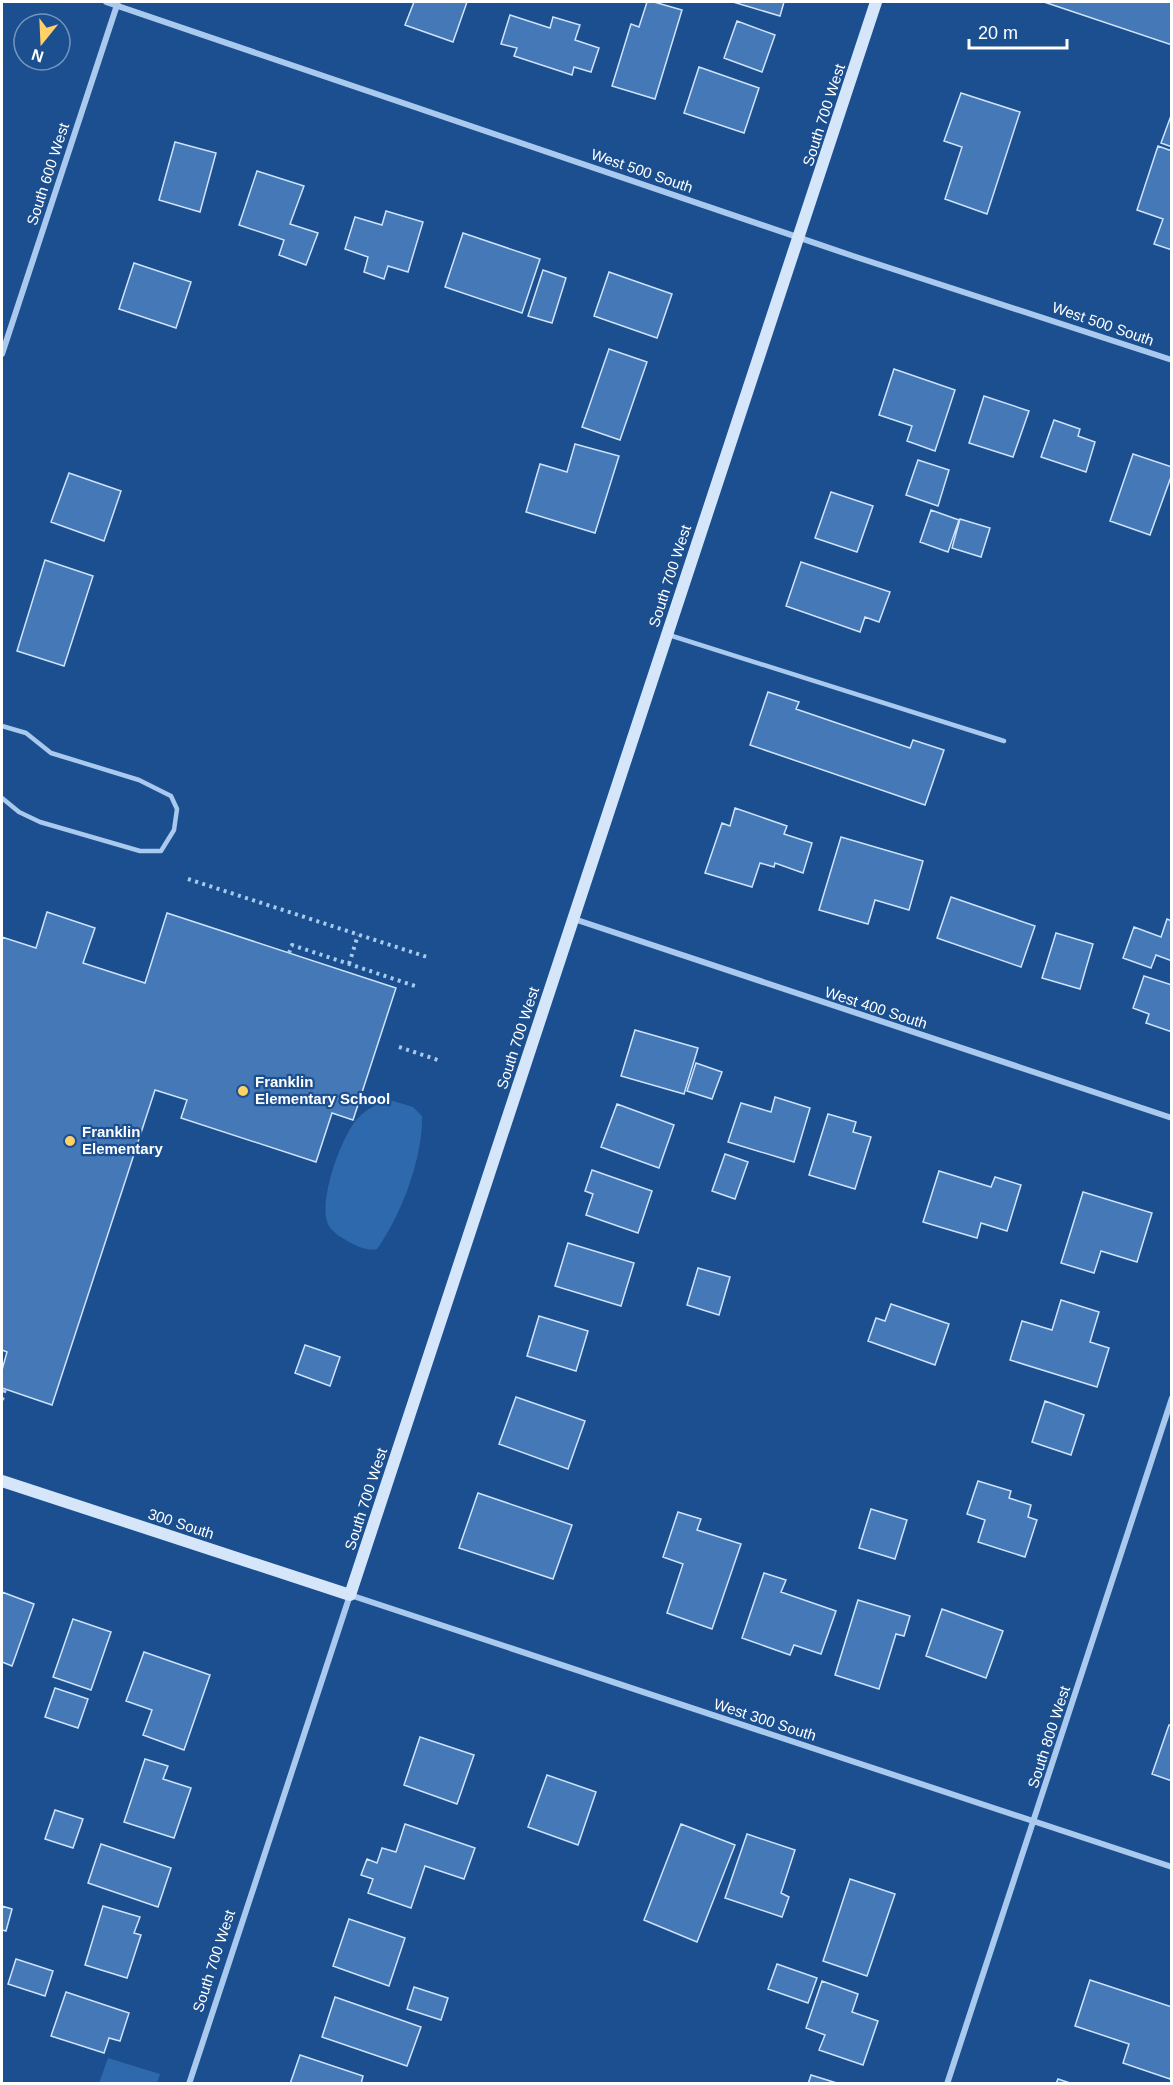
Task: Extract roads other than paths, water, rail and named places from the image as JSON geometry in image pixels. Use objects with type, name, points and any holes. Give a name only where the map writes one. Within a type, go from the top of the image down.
[{"type":"street","name":"West 500 South","points":[[106,2],[117,3],[799,237],[1172,360]]},
{"type":"street","name":"South 700 West","points":[[189,2084],[876,2]]},
{"type":"street","name":"South 600 West","points":[[2,354],[117,3]]},
{"type":"street","name":"West 400 South","points":[[573,919],[1172,1118]]},
{"type":"street","name":"South 800 West","points":[[947,2084],[1172,1398]]},
{"type":"street","name":"300 South","points":[[2,1481],[350,1595]]},
{"type":"street","name":"West 300 South","points":[[350,1595],[1172,1866]]},
{"type":"lane","points":[[667,634],[1004,741]]},
{"type":"lane","points":[[2,727],[26,733],[51,753],[139,780],[171,796],[177,809],[174,830],[160,851],[140,851],[40,822],[19,812],[2,798]]},
{"type":"place","name":"Franklin Elementary School","points":[[243,1091]]},
{"type":"place","name":"Franklin Elementary","points":[[70,1141]]}]
